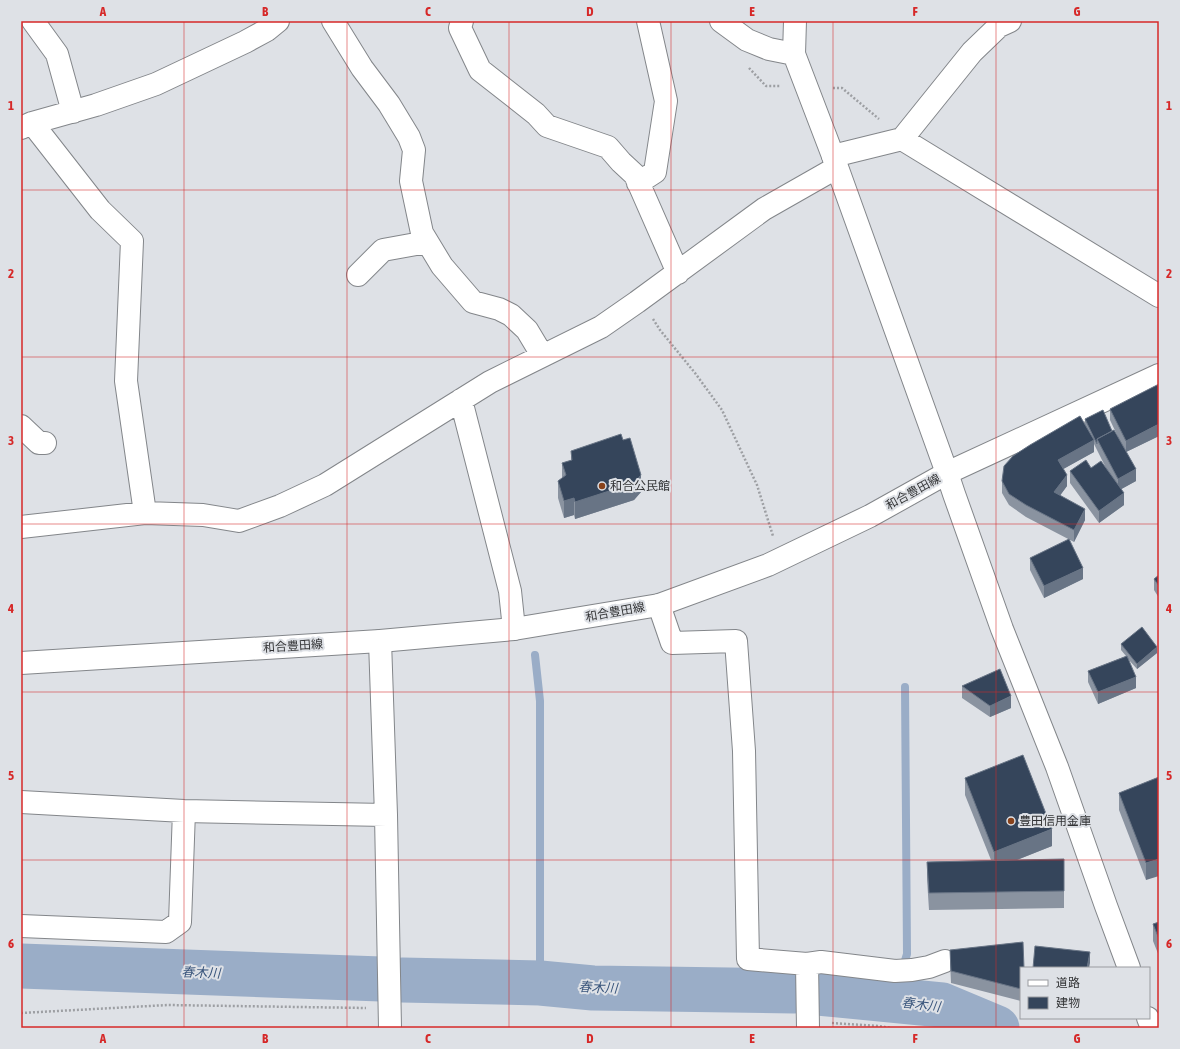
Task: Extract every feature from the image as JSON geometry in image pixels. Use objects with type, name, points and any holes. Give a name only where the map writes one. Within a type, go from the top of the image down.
[{"type":"street","points":[[33,21],[57,54],[73,112]]},
{"type":"street","points":[[145,513],[126,381],[132,241],[100,210],[24,127],[96,105],[156,84],[245,42],[267,30],[278,21]]},
{"type":"street","points":[[333,21],[362,68],[389,104],[409,136],[414,150],[411,181],[422,233],[442,266],[473,302],[499,309],[511,315],[527,330],[542,355]]},
{"type":"street","points":[[462,21],[460,28],[480,70],[536,114],[547,126],[608,147],[634,175],[678,272]]},
{"type":"street","points":[[638,183],[655,172],[666,101],[648,21]]},
{"type":"street","points":[[721,21],[747,40],[769,49],[794,54]]},
{"type":"street","points":[[795,21],[794,54],[1002,628],[1057,767],[1129,967]]},
{"type":"street","points":[[21,527],[145,513],[203,515],[239,521],[280,506],[325,485],[490,382],[601,326],[640,300],[764,209],[834,162],[902,139],[972,52],[999,26],[1010,21]]},
{"type":"street","points":[[902,139],[1159,296]]},
{"type":"street","points":[[358,276],[383,250],[427,242]]},
{"type":"street","name":"和合豊田線","points":[[21,663],[380,641],[514,629],[660,605],[768,566],[870,516],[947,473],[1159,375]]},
{"type":"street","points":[[461,400],[510,591],[514,629]]},
{"type":"street","points":[[21,426],[39,443],[45,443]]},
{"type":"street","points":[[660,605],[672,642],[736,641],[744,751],[748,959],[808,964],[821,962],[895,971],[929,967],[944,961]]},
{"type":"street","points":[[380,641],[386,815],[389,1018]]},
{"type":"street","points":[[21,802],[184,811],[386,815]]},
{"type":"street","points":[[21,926],[166,932],[180,922],[184,811]]},
{"type":"street","points":[[808,964],[808,1025]]},
{"type":"path","points":[[842,88],[902,139]]},
{"type":"path","points":[[640,300],[660,330],[695,373],[722,410],[757,485],[781,559]]},
{"type":"path","points":[[21,1013],[168,1005],[389,1018]]},
{"type":"path","points":[[808,1025],[879,1026],[891,1028]]},
{"type":"building","points":[[1159,384],[1159,424],[1126,441],[1110,409]]},
{"type":"building","points":[[1103,410],[1112,431],[1097,439],[1097,444],[1085,419]]},
{"type":"building","points":[[1080,416],[1094,440],[1058,460],[1067,475],[1054,492],[1085,509],[1074,530],[1026,505],[1009,494],[1002,481],[1004,466],[1013,456]]},
{"type":"building","points":[[1114,430],[1136,469],[1118,479],[1097,439]]},
{"type":"building","name":"和合公民館","points":[[621,434],[623,440],[630,438],[641,475],[634,483],[575,502],[574,498],[564,501],[558,481],[566,475],[562,463],[572,460],[571,451]]},
{"type":"building","points":[[1086,460],[1091,468],[1101,461],[1124,493],[1099,511],[1070,471]]},
{"type":"building","points":[[1069,539],[1083,568],[1044,586],[1030,558]]},
{"type":"building","points":[[1159,575],[1159,586],[1154,579]]},
{"type":"building","points":[[1142,627],[1157,647],[1137,664],[1121,644]]},
{"type":"building","points":[[1127,656],[1136,677],[1098,692],[1088,671]]},
{"type":"building","points":[[1000,669],[1011,696],[990,706],[962,686]]},
{"type":"building","points":[[1023,755],[1052,829],[994,852],[965,778]]},
{"type":"building","points":[[1159,777],[1159,859],[1146,863],[1119,793]]},
{"type":"building","points":[[1064,859],[1064,891],[929,893],[927,862]]},
{"type":"building","points":[[1159,922],[1159,939],[1153,924]]},
{"type":"building","points":[[1023,942],[1024,967],[1020,967],[1020,989],[951,971],[950,950]]},
{"type":"building","points":[[1035,946],[1090,952],[1087,967],[1033,967]]},
{"type":"waterway","points":[[535,655],[540,701],[540,983]]},
{"type":"waterway","points":[[893,1001],[907,954],[905,687]]},
{"type":"waterway","name":"春木川","points":[[21,966],[381,979]]},
{"type":"waterway","name":"春木川","points":[[402,980],[540,983],[593,988],[794,991]]},
{"type":"waterway","name":"春木川","points":[[818,993],[942,1005],[997,1028]]},
{"type":"place","name":"和合公民館","points":[[602,486]]},
{"type":"place","name":"豊田信用金庫","points":[[1011,821]]}]
